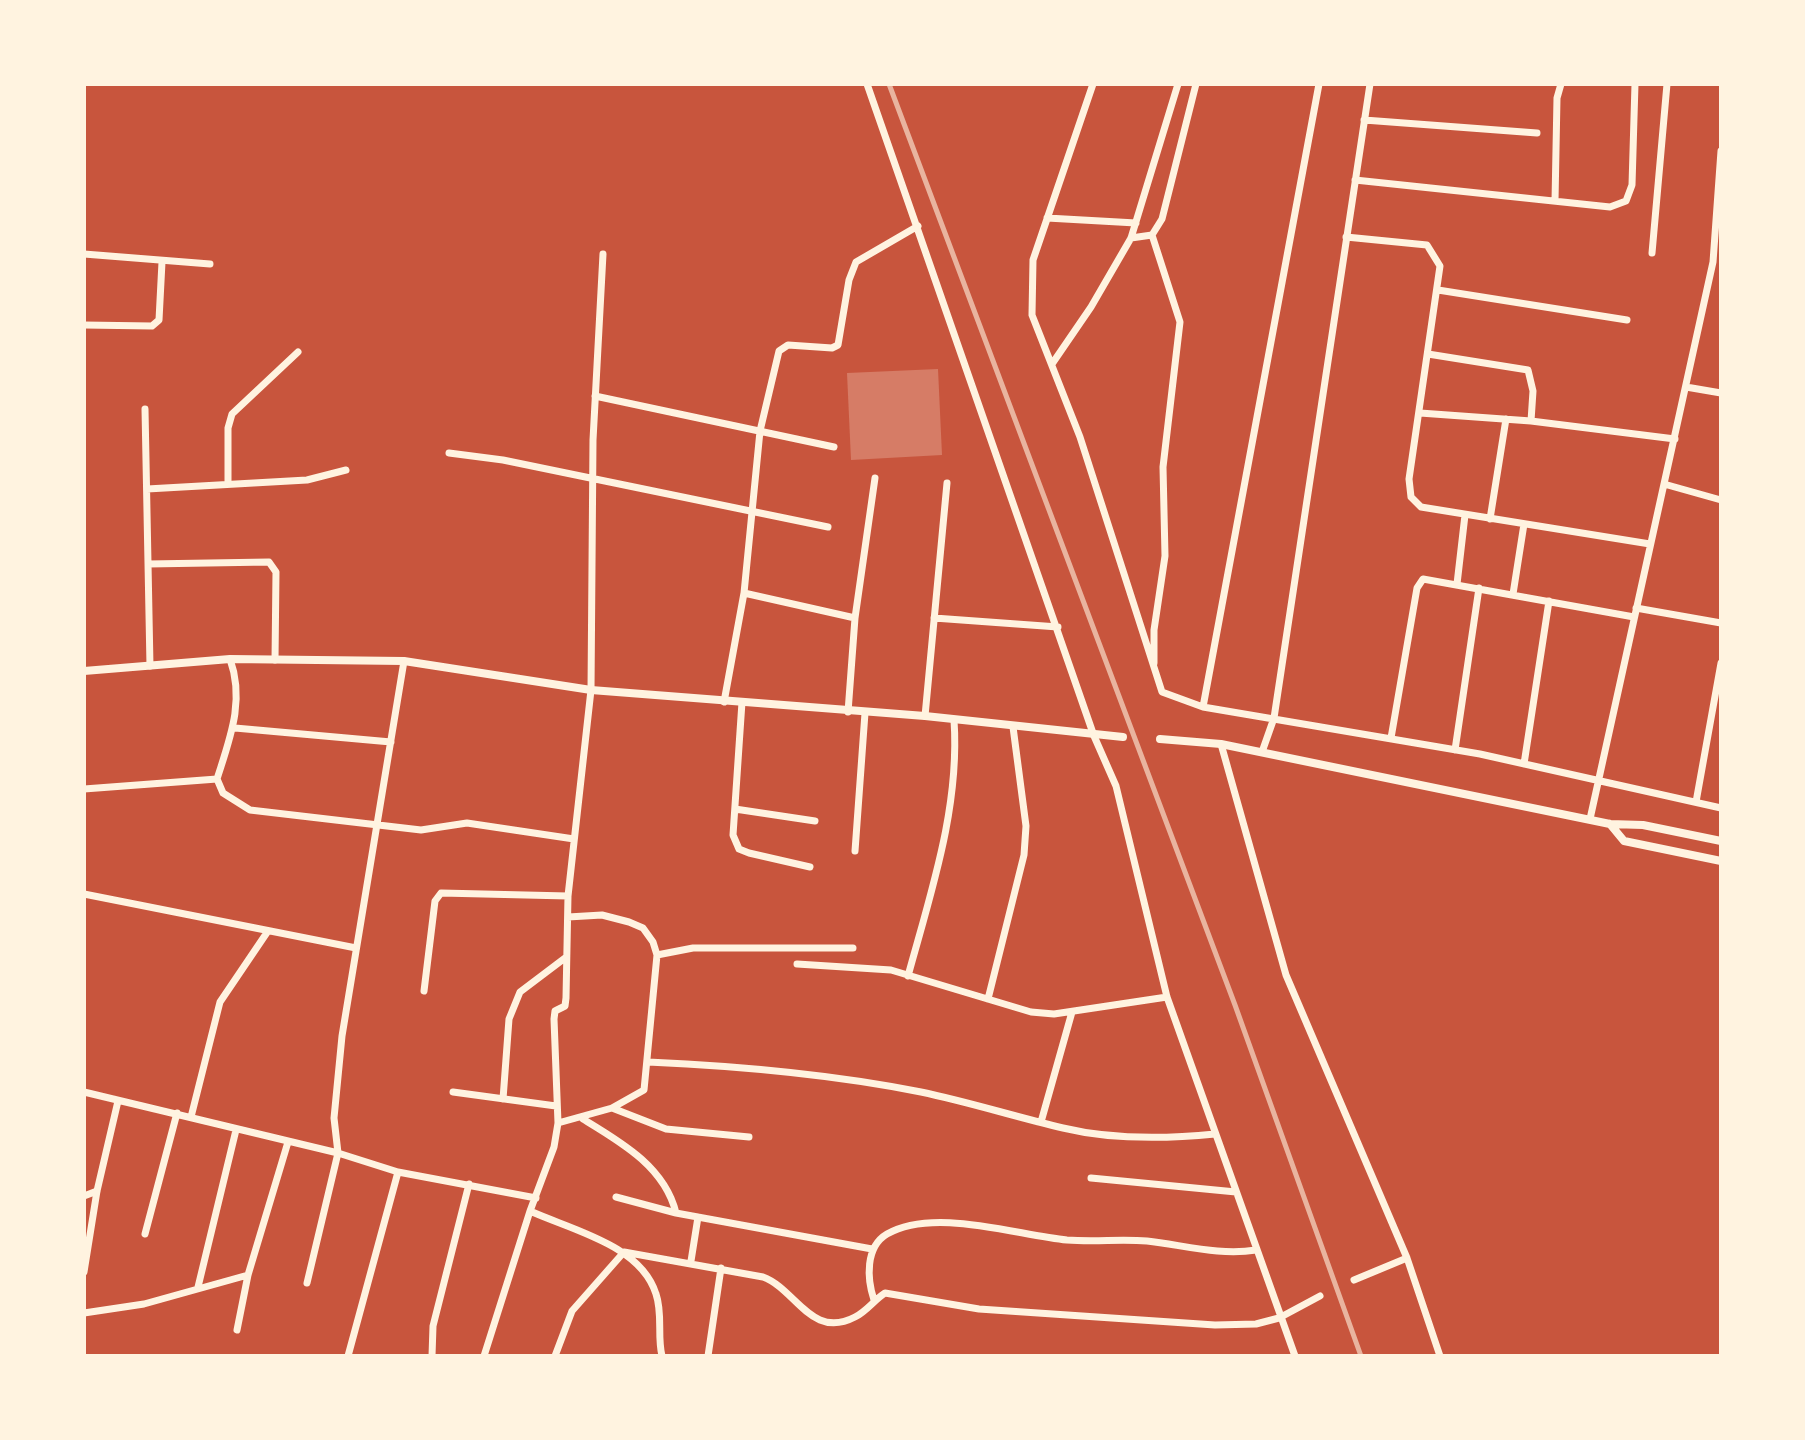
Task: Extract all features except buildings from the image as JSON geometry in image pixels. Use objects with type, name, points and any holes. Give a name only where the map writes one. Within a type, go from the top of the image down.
[{"type":"street","points":[[867,84],[1094,736],[1116,786],[1167,997],[1295,1356]]},
{"type":"street","points":[[1093,84],[1033,260],[1030,291],[1032,315],[1080,437],[1162,692],[1203,707],[1455,750],[1721,808]]},
{"type":"street","points":[[1052,364],[1131,238],[1178,84]]},
{"type":"street","points":[[1154,669],[1154,630],[1165,556],[1163,467],[1180,322],[1152,235],[1162,219],[1196,84]]},
{"type":"street","points":[[1203,707],[1269,335],[1306,165],[1319,84]]},
{"type":"street","points":[[1262,752],[1274,718],[1370,84]]},
{"type":"street","points":[[1555,201],[1557,98],[1561,84]]},
{"type":"street","points":[[1355,180],[1610,207],[1626,201],[1632,185],[1635,84]]},
{"type":"street","points":[[1652,253],[1667,84]]},
{"type":"street","points":[[1364,120],[1537,133]]},
{"type":"street","points":[[1590,819],[1713,262],[1721,151]]},
{"type":"street","points":[[1047,218],[1136,223]]},
{"type":"street","points":[[724,702],[744,593],[760,431],[779,351],[788,345],[832,348],[838,345],[849,280],[856,262],[918,226]]},
{"type":"street","points":[[1131,238],[1152,235]]},
{"type":"street","points":[[1346,237],[1427,245],[1440,266],[1409,479],[1411,497],[1421,507],[1650,544]]},
{"type":"street","points":[[84,254],[210,264]]},
{"type":"street","points":[[484,1356],[558,1123],[554,1019],[555,1011],[565,1006],[568,896],[591,690],[595,396],[603,254]]},
{"type":"street","points":[[84,325],[152,326],[159,320],[162,262]]},
{"type":"street","points":[[1438,290],[1627,320]]},
{"type":"street","points":[[228,484],[228,428],[232,414],[298,352]]},
{"type":"street","points":[[1428,354],[1528,370],[1533,391],[1531,421]]},
{"type":"street","points":[[1686,387],[1721,393]]},
{"type":"street","points":[[595,396],[834,447]]},
{"type":"street","points":[[145,409],[150,666]]},
{"type":"street","points":[[1420,413],[1531,421],[1675,439]]},
{"type":"street","points":[[1490,519],[1506,419]]},
{"type":"street","points":[[449,453],[503,460],[828,527]]},
{"type":"street","points":[[147,489],[307,480],[346,470]]},
{"type":"street","points":[[848,712],[855,618],[875,478]]},
{"type":"street","points":[[925,716],[947,483]]},
{"type":"street","points":[[1664,484],[1721,500]]},
{"type":"street","points":[[1457,584],[1465,515]]},
{"type":"street","points":[[1513,594],[1524,524]]},
{"type":"street","points":[[148,564],[269,562],[276,572],[275,660]]},
{"type":"street","points":[[1391,738],[1417,588],[1423,579],[1634,617]]},
{"type":"street","points":[[1455,750],[1479,588]]},
{"type":"street","points":[[744,593],[855,618]]},
{"type":"street","points":[[1524,764],[1549,601]]},
{"type":"street","points":[[1636,608],[1721,623]]},
{"type":"street","points":[[934,618],[1058,627]]},
{"type":"street","points":[[230,659],[235,673],[235,728],[217,779],[223,793],[250,810],[421,830],[467,823],[574,839]]},
{"type":"street","points":[[84,671],[230,659],[404,661],[591,690],[925,716],[1123,737]]},
{"type":"street","points":[[307,1283],[338,1153],[334,1118],[342,1036],[404,661]]},
{"type":"street","points":[[1696,802],[1721,663]]},
{"type":"street","points":[[742,702],[733,835],[739,849],[810,867]]},
{"type":"street","points":[[855,851],[865,713]]},
{"type":"street","points":[[908,976],[938,864],[957,766],[954,720]]},
{"type":"street","points":[[988,999],[1024,855],[1026,826],[1013,727]]},
{"type":"street","points":[[235,728],[391,742]]},
{"type":"street","points":[[1160,739],[1221,744],[1610,824],[1643,825],[1721,841]]},
{"type":"street","points":[[1221,744],[1286,975],[1407,1258],[1440,1356]]},
{"type":"street","points":[[84,789],[217,779]]},
{"type":"street","points":[[735,809],[815,821]]},
{"type":"street","points":[[1610,824],[1624,841],[1721,861]]},
{"type":"street","points":[[424,991],[435,901],[441,893],[568,896]]},
{"type":"street","points":[[84,894],[356,948]]},
{"type":"street","points":[[558,1123],[583,1119],[612,1108],[644,1090],[657,955],[643,928],[629,922],[602,915],[568,917]]},
{"type":"street","points":[[191,1117],[220,1002],[268,931]]},
{"type":"street","points":[[657,955],[693,948],[853,948]]},
{"type":"street","points":[[503,1099],[509,1019],[520,992],[565,958]]},
{"type":"street","points":[[797,964],[865,967],[908,976],[1031,1012],[1072,1012],[1167,997]]},
{"type":"street","points":[[1041,1122],[1072,1012]]},
{"type":"street","points":[[648,1062],[860,1081],[963,1101],[1065,1129],[1143,1138],[1215,1134]]},
{"type":"street","points":[[84,1092],[338,1153],[398,1172],[536,1198]]},
{"type":"street","points":[[453,1092],[556,1106]]},
{"type":"street","points":[[84,1272],[97,1191],[118,1101]]},
{"type":"street","points":[[612,1108],[666,1129],[749,1137]]},
{"type":"street","points":[[145,1234],[177,1113]]},
{"type":"street","points":[[583,1119],[637,1153],[672,1195],[676,1213]]},
{"type":"street","points":[[198,1287],[236,1130]]},
{"type":"street","points":[[237,1330],[248,1275],[288,1142]]},
{"type":"street","points":[[348,1356],[398,1172]]},
{"type":"street","points":[[1091,1178],[1236,1192]]},
{"type":"street","points":[[432,1356],[433,1326],[469,1184]]},
{"type":"street","points":[[84,1196],[97,1191]]},
{"type":"street","points":[[616,1197],[676,1213],[872,1249]]},
{"type":"street","points":[[530,1211],[624,1252],[691,1261],[780,1283],[802,1311],[827,1322],[850,1320],[885,1293],[979,1309],[1215,1325],[1256,1324],[1279,1318],[1320,1296]]},
{"type":"street","points":[[691,1261],[698,1217]]},
{"type":"street","points":[[874,1300],[869,1286],[872,1249],[885,1235],[915,1224],[956,1224],[1068,1240],[1145,1241],[1214,1251],[1256,1250]]},
{"type":"street","points":[[555,1356],[572,1311],[624,1252]]},
{"type":"street","points":[[624,1252],[648,1275],[657,1295],[662,1356]]},
{"type":"street","points":[[1354,1280],[1407,1258]]},
{"type":"street","points":[[708,1356],[721,1268]]},
{"type":"street","points":[[84,1313],[144,1304],[248,1275]]},
{"type":"railway","points":[[889,84],[1235,1005],[1361,1356]]}]
